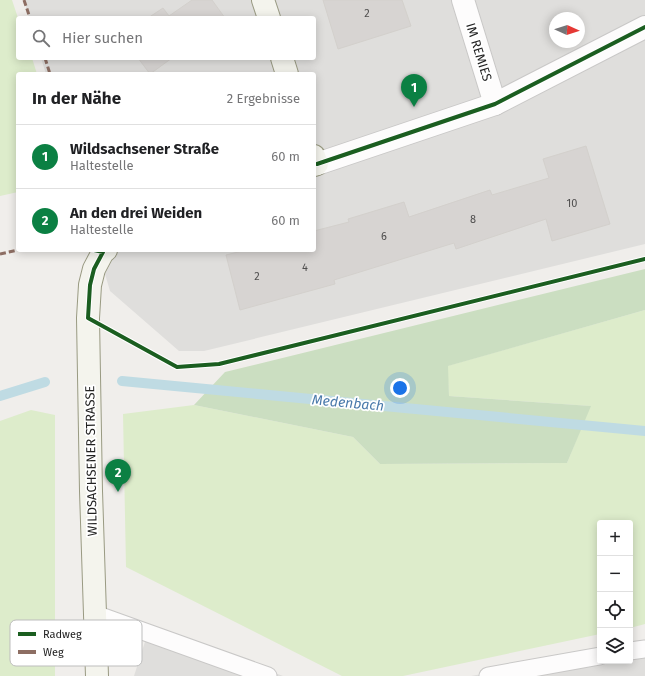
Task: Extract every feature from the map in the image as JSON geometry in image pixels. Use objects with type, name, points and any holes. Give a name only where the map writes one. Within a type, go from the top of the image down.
[{"type":"main road","points":[[263,0],[268,16]]},
{"type":"main road","points":[[283,60],[286,72]]},
{"type":"main road","name":"WILDSACHSENER STRASSE","points":[[95,620],[88,318],[94,269],[103,252]]},
{"type":"main road","name":"WILDSACHSENER STRASSE","points":[[97,666],[97,676]]},
{"type":"street","name":"IM REMIES","points":[[463,0],[495,104]]},
{"type":"street","points":[[316,162],[495,104],[645,26]]},
{"type":"lane","points":[[95,614],[112,620]]},
{"type":"lane","points":[[142,631],[268,676]]},
{"type":"lane","points":[[633,651],[645,649]]},
{"type":"lane","points":[[488,676],[597,657]]},
{"type":"shaded area","points":[[24,0],[645,0],[645,244],[204,351],[179,351],[110,291],[99,252],[316,252],[316,72],[45,72],[42,60],[316,60],[316,16],[28,16]]},
{"type":"shaded area","points":[[150,626],[283,676],[134,676],[137,666],[142,666],[142,651]]},
{"type":"shaded area","points":[[645,644],[645,676],[471,676],[597,654],[597,664],[633,664],[633,646]]},
{"type":"green space","points":[[0,0],[12,0],[17,16],[16,16],[16,60],[33,60],[36,72],[16,72],[16,192],[0,196]]},
{"type":"green space","points":[[645,269],[645,310],[448,366],[449,396],[591,406],[567,463],[380,464],[353,437],[194,405],[225,372]]},
{"type":"green space","points":[[645,310],[645,624],[633,627],[633,520],[597,520],[597,635],[403,676],[342,676],[126,567],[123,414],[194,405],[353,437],[380,464],[567,463],[590,406],[449,396],[447,366]]},
{"type":"green space","points":[[31,410],[55,415],[55,620],[10,620],[10,666],[55,666],[55,676],[0,676],[0,421]]},
{"type":"building","points":[[192,0],[212,0],[224,16],[169,16]]},
{"type":"building","points":[[323,0],[402,0],[411,26],[338,49]]},
{"type":"building","points":[[163,8],[169,16],[151,16]]},
{"type":"building","points":[[140,60],[169,60],[153,72],[148,72]]},
{"type":"building","points":[[586,146],[610,224],[552,241],[546,219],[456,249],[454,243],[334,280],[335,284],[240,310],[226,255],[238,252],[316,252],[316,230],[349,222],[348,219],[404,202],[409,217],[490,190],[492,195],[549,178],[543,159]]},
{"type":"waterway","name":"Medenbach","points":[[122,381],[645,431]]},
{"type":"waterway","name":"Medenbach","points":[[0,396],[45,382]]},
{"type":"marked path","points":[[24,0],[29,16]]},
{"type":"marked path","points":[[46,60],[49,72]]},
{"type":"marked path","points":[[0,254],[16,250]]},
{"type":"cycle path","points":[[317,164],[495,104],[645,27]]},
{"type":"cycle path","points":[[103,252],[94,269],[90,285],[88,318],[177,367],[219,364],[645,259]]},
{"type":"place","name":"Wildsachsener Straße","points":[[414,107]]},
{"type":"place","name":"An den drei Weiden","points":[[118,492]]}]
